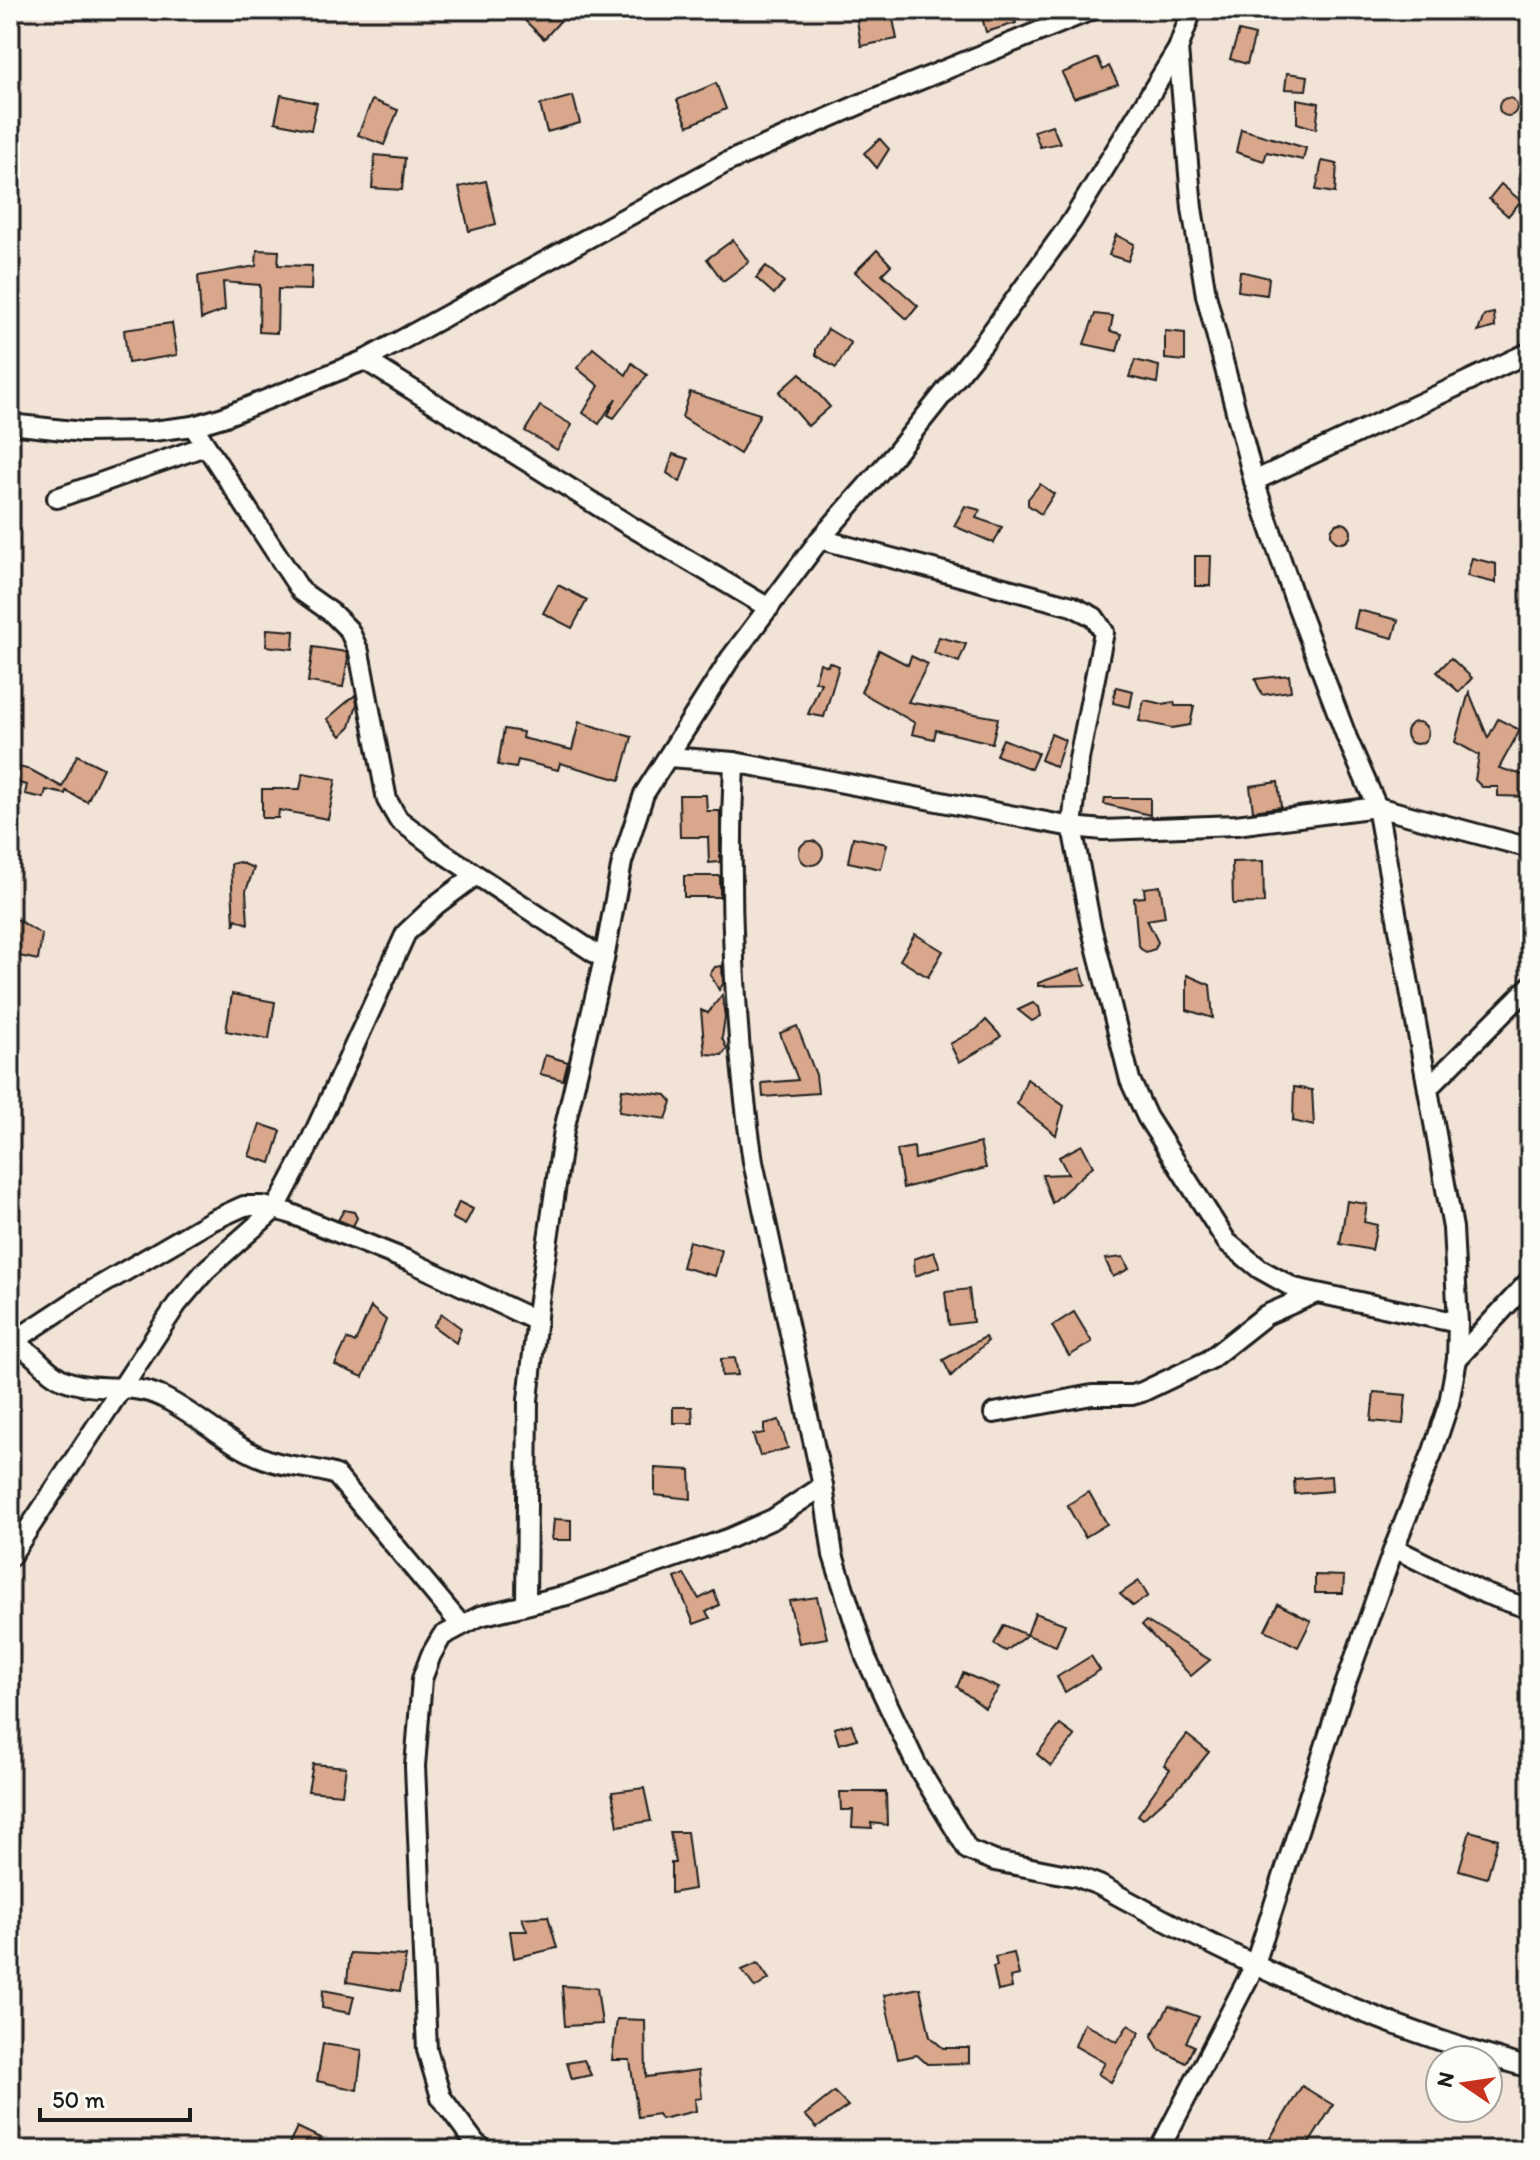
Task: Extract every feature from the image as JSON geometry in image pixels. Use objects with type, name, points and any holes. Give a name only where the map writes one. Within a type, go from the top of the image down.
[{"type":"street","points":[[10,424],[82,432],[153,431],[193,426],[223,417],[365,360],[727,162],[1092,10]]},
{"type":"street","points":[[526,1603],[528,1400],[537,1321],[570,1097],[604,959],[622,862],[644,794],[730,659],[820,539],[896,453],[983,344],[1072,221],[1178,49],[1192,10]]},
{"type":"street","points":[[1159,2150],[1254,1967],[1342,1694],[1449,1403],[1457,1359],[1458,1323],[1453,1228],[1377,807],[1320,667],[1254,481],[1206,295],[1192,208],[1178,49]]},
{"type":"street","points":[[1254,481],[1530,352]]},
{"type":"street","points":[[365,360],[627,524],[769,608]]},
{"type":"street","points":[[193,426],[301,591],[332,613],[349,630],[359,652],[387,800],[398,819],[476,875],[604,959]]},
{"type":"street","points":[[57,498],[205,446]]},
{"type":"street","points":[[820,539],[1072,606],[1094,617],[1104,632],[1079,759],[1072,827],[1091,926],[1130,1080],[1147,1117],[1227,1242],[1260,1269],[1294,1288],[1314,1294],[1458,1323]]},
{"type":"street","points":[[669,757],[734,762],[1072,827],[1103,830],[1236,825],[1377,807],[1530,848]]},
{"type":"street","points":[[734,762],[733,936],[746,1117],[756,1178],[823,1486],[833,1555],[866,1658],[917,1766],[963,1844],[975,1854],[995,1861],[1078,1877],[1099,1885],[1254,1967],[1363,2013],[1476,2054],[1530,2068]]},
{"type":"street","points":[[10,1557],[177,1304],[233,1244],[276,1208],[306,1151],[406,933],[437,904],[476,875]]},
{"type":"street","points":[[1428,1088],[1530,986]]},
{"type":"street","points":[[10,1343],[84,1295],[211,1221],[244,1206],[276,1208],[409,1261],[537,1321]]},
{"type":"street","points":[[1457,1359],[1530,1280]]},
{"type":"street","points":[[994,1413],[1092,1395],[1142,1392],[1209,1360],[1266,1315],[1314,1294]]},
{"type":"street","points":[[10,1343],[35,1354],[54,1374],[65,1380],[138,1388],[161,1396],[270,1461],[319,1468],[336,1475],[461,1625]]},
{"type":"street","points":[[485,2150],[476,2144],[441,2097],[427,2050],[415,1766],[422,1679],[431,1655],[442,1636],[480,1616],[567,1595],[730,1538],[773,1519],[823,1486]]},
{"type":"street","points":[[1394,1548],[1486,1594],[1530,1609]]},
{"type":"building","points":[[514,10],[553,10],[562,19],[544,39]]},
{"type":"building","points":[[980,10],[1012,10],[1016,23],[986,32]]},
{"type":"building","points":[[892,14],[897,39],[861,46],[857,20]]},
{"type":"building","points":[[1239,31],[1255,35],[1247,64],[1230,59]]},
{"type":"building","points":[[1098,58],[1103,70],[1109,66],[1118,84],[1074,98],[1062,73]]},
{"type":"building","points":[[1287,73],[1308,76],[1306,90],[1285,89]]},
{"type":"building","points":[[716,83],[726,109],[688,126],[677,100]]},
{"type":"building","points":[[281,95],[317,103],[311,130],[275,122]]},
{"type":"building","points":[[573,96],[580,123],[547,132],[540,105]]},
{"type":"building","points":[[1508,98],[1517,107],[1508,116],[1499,107]]},
{"type":"building","points":[[1297,99],[1319,103],[1316,129],[1297,123]]},
{"type":"building","points":[[372,100],[398,110],[384,145],[358,135]]},
{"type":"building","points":[[1052,125],[1060,143],[1040,147],[1034,131]]},
{"type":"building","points":[[1241,129],[1306,148],[1303,160],[1267,152],[1264,161],[1236,152]]},
{"type":"building","points":[[880,139],[889,149],[877,168],[864,153]]},
{"type":"building","points":[[375,155],[405,158],[402,190],[372,188]]},
{"type":"building","points":[[1322,161],[1337,164],[1335,193],[1316,190]]},
{"type":"building","points":[[486,181],[496,224],[469,231],[459,187]]},
{"type":"building","points":[[1501,184],[1521,201],[1508,216],[1489,199]]},
{"type":"building","points":[[1116,235],[1134,244],[1128,261],[1109,255]]},
{"type":"building","points":[[733,240],[749,262],[723,281],[707,259]]},
{"type":"building","points":[[257,250],[279,251],[278,265],[312,266],[311,290],[278,289],[277,333],[259,332],[260,285],[223,282],[225,310],[201,319],[198,276],[256,266]]},
{"type":"building","points":[[877,250],[891,265],[882,274],[918,306],[907,319],[855,272]]},
{"type":"building","points":[[766,266],[784,282],[774,294],[756,278]]},
{"type":"building","points":[[1240,271],[1269,278],[1267,295],[1238,291]]},
{"type":"building","points":[[1494,313],[1495,327],[1478,332],[1484,315]]},
{"type":"building","points":[[1095,314],[1113,316],[1110,331],[1122,334],[1117,351],[1084,344]]},
{"type":"building","points":[[172,323],[177,355],[128,363],[124,330]]},
{"type":"building","points":[[828,329],[851,343],[836,368],[816,355],[816,349]]},
{"type":"building","points":[[1165,331],[1185,333],[1185,361],[1165,359]]},
{"type":"building","points":[[593,348],[626,375],[632,363],[647,375],[614,418],[608,415],[616,398],[599,424],[583,413],[599,386],[577,368]]},
{"type":"building","points":[[1135,360],[1159,366],[1157,383],[1129,377]]},
{"type":"building","points":[[800,373],[830,407],[808,426],[779,392]]},
{"type":"building","points":[[690,392],[760,414],[740,454],[682,417]]},
{"type":"building","points":[[540,406],[572,425],[557,450],[525,431]]},
{"type":"building","points":[[673,454],[688,459],[680,482],[667,473]]},
{"type":"building","points":[[1040,484],[1054,494],[1041,514],[1028,505],[1028,499]]},
{"type":"building","points":[[965,506],[980,510],[976,518],[1002,527],[994,543],[954,526]]},
{"type":"building","points":[[1341,523],[1348,526],[1351,533],[1348,540],[1341,543],[1334,540],[1331,533],[1334,526]]},
{"type":"building","points":[[1195,556],[1211,556],[1210,586],[1195,586]]},
{"type":"building","points":[[1472,558],[1496,564],[1496,583],[1467,576]]},
{"type":"building","points":[[558,585],[587,600],[572,628],[543,613]]},
{"type":"building","points":[[1358,610],[1398,620],[1393,638],[1354,628]]},
{"type":"building","points":[[267,629],[294,631],[293,649],[266,646]]},
{"type":"building","points":[[939,637],[966,644],[959,662],[934,653]]},
{"type":"building","points":[[313,647],[346,652],[348,658],[343,687],[308,682]]},
{"type":"building","points":[[879,650],[908,665],[911,656],[928,664],[908,702],[998,718],[992,743],[936,730],[934,739],[912,734],[915,723],[861,692]]},
{"type":"building","points":[[1451,658],[1472,678],[1459,692],[1437,672]]},
{"type":"building","points":[[829,662],[839,666],[824,717],[808,714],[821,683],[815,681],[820,663],[828,666]]},
{"type":"building","points":[[1289,675],[1291,691],[1262,695],[1255,679]]},
{"type":"building","points":[[1116,687],[1133,691],[1130,707],[1113,703]]},
{"type":"building","points":[[1469,692],[1488,738],[1498,719],[1520,730],[1499,768],[1530,777],[1530,797],[1498,796],[1498,787],[1482,787],[1475,780],[1479,755],[1455,742]]},
{"type":"building","points":[[355,695],[357,704],[350,727],[341,736],[327,719]]},
{"type":"building","points":[[1144,700],[1194,706],[1190,725],[1172,728],[1139,721]]},
{"type":"building","points":[[579,722],[632,737],[620,780],[560,763],[558,770],[518,760],[516,768],[498,765],[504,729],[523,732],[522,738],[572,750]]},
{"type":"building","points":[[1417,722],[1425,725],[1428,733],[1425,741],[1417,744],[1409,741],[1406,733],[1409,725]]},
{"type":"building","points":[[1051,734],[1065,740],[1056,767],[1041,760]]},
{"type":"building","points":[[1003,739],[1038,753],[1031,769],[996,755]]},
{"type":"building","points":[[77,755],[103,768],[87,802],[66,791],[65,794],[46,790],[44,798],[25,794],[27,785],[10,781],[10,765],[31,770],[62,787]]},
{"type":"building","points":[[303,773],[336,779],[328,819],[279,810],[278,818],[262,818],[262,789],[300,789]]},
{"type":"building","points":[[1278,782],[1281,807],[1253,811],[1250,786]]},
{"type":"building","points":[[679,795],[706,795],[707,811],[720,811],[720,862],[709,863],[708,837],[680,837]]},
{"type":"building","points":[[1105,798],[1150,798],[1150,815],[1104,804]]},
{"type":"building","points":[[853,837],[887,844],[881,869],[848,862]]},
{"type":"building","points":[[811,841],[822,848],[823,853],[816,864],[811,865],[800,858],[799,853],[806,842]]},
{"type":"building","points":[[1263,861],[1264,903],[1233,904],[1232,862]]},
{"type":"building","points":[[239,862],[254,868],[246,891],[248,924],[236,919],[234,925],[231,864]]},
{"type":"building","points":[[684,876],[720,876],[720,897],[684,897]]},
{"type":"building","points":[[1160,886],[1165,917],[1147,920],[1158,942],[1155,949],[1146,952],[1138,943],[1134,898],[1145,897],[1144,888]]},
{"type":"building","points":[[10,915],[42,935],[38,960],[10,954]]},
{"type":"building","points":[[915,934],[943,951],[928,977],[900,960]]},
{"type":"building","points":[[722,966],[723,984],[719,990],[710,974],[715,967]]},
{"type":"building","points":[[1080,968],[1086,985],[1038,986],[1038,983]]},
{"type":"building","points":[[1187,975],[1210,985],[1213,1018],[1187,1010]]},
{"type":"building","points":[[232,994],[275,1002],[269,1039],[226,1031]]},
{"type":"building","points":[[722,995],[725,1017],[722,1038],[727,1049],[722,1055],[705,1054],[701,1010],[708,1013]]},
{"type":"building","points":[[1033,1003],[1039,1007],[1041,1016],[1032,1021],[1018,1010]]},
{"type":"building","points":[[986,1020],[1001,1036],[959,1062],[950,1044],[977,1029]]},
{"type":"building","points":[[797,1026],[816,1075],[818,1093],[763,1097],[762,1083],[798,1080],[780,1033]]},
{"type":"building","points":[[545,1055],[568,1062],[563,1080],[540,1074]]},
{"type":"building","points":[[1027,1079],[1064,1106],[1056,1135],[1017,1104]]},
{"type":"building","points":[[1294,1087],[1312,1090],[1314,1126],[1293,1121]]},
{"type":"building","points":[[622,1089],[666,1095],[672,1102],[666,1119],[619,1112]]},
{"type":"building","points":[[260,1124],[281,1131],[271,1163],[249,1156]]},
{"type":"building","points":[[980,1143],[986,1168],[903,1188],[897,1150],[914,1147],[915,1159]]},
{"type":"building","points":[[1082,1145],[1093,1166],[1052,1203],[1042,1175],[1068,1174],[1059,1157]]},
{"type":"building","points":[[1347,1201],[1367,1204],[1364,1222],[1377,1225],[1372,1250],[1340,1244]]},
{"type":"building","points":[[459,1202],[473,1209],[465,1225],[452,1218]]},
{"type":"building","points":[[344,1210],[354,1212],[357,1218],[353,1226],[338,1220]]},
{"type":"building","points":[[689,1241],[722,1250],[715,1276],[682,1267]]},
{"type":"building","points":[[934,1252],[940,1267],[915,1276],[914,1259]]},
{"type":"building","points":[[1123,1257],[1129,1269],[1113,1277],[1105,1259]]},
{"type":"building","points":[[969,1289],[973,1322],[949,1325],[945,1292]]},
{"type":"building","points":[[371,1307],[386,1320],[363,1377],[335,1365],[347,1339],[355,1343]]},
{"type":"building","points":[[1074,1312],[1092,1342],[1069,1356],[1052,1326]]},
{"type":"building","points":[[442,1314],[461,1328],[456,1343],[433,1326]]},
{"type":"building","points":[[985,1337],[988,1341],[951,1376],[943,1360]]},
{"type":"building","points":[[735,1358],[738,1375],[722,1376],[721,1359]]},
{"type":"building","points":[[1374,1392],[1406,1395],[1403,1424],[1371,1421]]},
{"type":"building","points":[[673,1407],[692,1407],[693,1423],[673,1423]]},
{"type":"building","points":[[779,1420],[788,1448],[760,1456],[753,1435],[764,1433],[764,1424]]},
{"type":"building","points":[[655,1468],[690,1470],[691,1499],[655,1495]]},
{"type":"building","points":[[1331,1476],[1332,1491],[1295,1494],[1294,1479]]},
{"type":"building","points":[[1089,1492],[1107,1524],[1085,1537],[1067,1505]]},
{"type":"building","points":[[554,1519],[571,1520],[571,1540],[552,1540]]},
{"type":"building","points":[[684,1574],[699,1599],[714,1591],[719,1605],[706,1612],[710,1618],[694,1624],[675,1578]]},
{"type":"building","points":[[1315,1575],[1344,1576],[1343,1593],[1315,1593]]},
{"type":"building","points":[[1139,1581],[1148,1596],[1133,1606],[1120,1594]]},
{"type":"building","points":[[817,1597],[827,1638],[799,1643],[789,1601]]},
{"type":"building","points":[[1278,1604],[1311,1621],[1298,1647],[1265,1630]]},
{"type":"building","points":[[1035,1613],[1065,1624],[1056,1646],[1027,1635]]},
{"type":"building","points":[[1146,1621],[1210,1660],[1191,1676],[1142,1625]]},
{"type":"building","points":[[1004,1625],[1027,1635],[1006,1651],[994,1644]]},
{"type":"building","points":[[1091,1656],[1100,1670],[1065,1692],[1057,1677]]},
{"type":"building","points":[[963,1673],[999,1688],[985,1708],[957,1687]]},
{"type":"building","points":[[851,1724],[857,1739],[839,1744],[834,1728]]},
{"type":"building","points":[[1060,1725],[1075,1736],[1051,1766],[1037,1754]]},
{"type":"building","points":[[1187,1735],[1209,1752],[1188,1778],[1143,1819],[1138,1815],[1170,1769],[1164,1765]]},
{"type":"building","points":[[313,1764],[346,1767],[342,1794],[308,1791]]},
{"type":"building","points":[[644,1788],[651,1821],[618,1826],[612,1792]]},
{"type":"building","points":[[840,1792],[886,1792],[887,1825],[871,1823],[872,1828],[852,1827],[853,1810],[841,1810]]},
{"type":"building","points":[[1470,1831],[1498,1839],[1487,1878],[1459,1870]]},
{"type":"building","points":[[670,1832],[687,1832],[694,1889],[671,1893],[671,1863],[675,1863]]},
{"type":"building","points":[[548,1916],[557,1948],[514,1958],[510,1931],[527,1931],[522,1918]]},
{"type":"building","points":[[350,1953],[406,1956],[400,1991],[347,1982]]},
{"type":"building","points":[[1014,1953],[1019,1975],[1010,1977],[1012,1988],[998,1991],[993,1967],[997,1966],[995,1957]]},
{"type":"building","points":[[758,1963],[769,1979],[755,1988],[742,1970]]},
{"type":"building","points":[[562,1986],[597,1988],[602,2024],[565,2026]]},
{"type":"building","points":[[920,1988],[930,2037],[943,2048],[969,2048],[969,2063],[927,2064],[917,2055],[898,2059],[884,1995]]},
{"type":"building","points":[[323,1990],[354,1996],[350,2013],[322,2008]]},
{"type":"building","points":[[1169,2006],[1199,2017],[1186,2042],[1194,2046],[1186,2063],[1159,2049],[1152,2036]]},
{"type":"building","points":[[617,2019],[645,2020],[646,2077],[699,2070],[702,2098],[695,2099],[696,2111],[661,2119],[658,2114],[638,2117],[630,2060],[612,2060]]},
{"type":"building","points":[[1084,2023],[1117,2042],[1128,2025],[1140,2032],[1111,2082],[1098,2074],[1105,2063],[1075,2046]]},
{"type":"building","points":[[323,2044],[362,2050],[357,2090],[317,2081]]},
{"type":"building","points":[[584,2060],[591,2075],[572,2079],[567,2063]]},
{"type":"building","points":[[1302,2086],[1333,2105],[1305,2150],[1285,2150],[1269,2140]]},
{"type":"building","points":[[834,2092],[848,2106],[817,2128],[805,2115]]},
{"type":"building","points":[[297,2127],[320,2138],[314,2150],[286,2150]]}]
